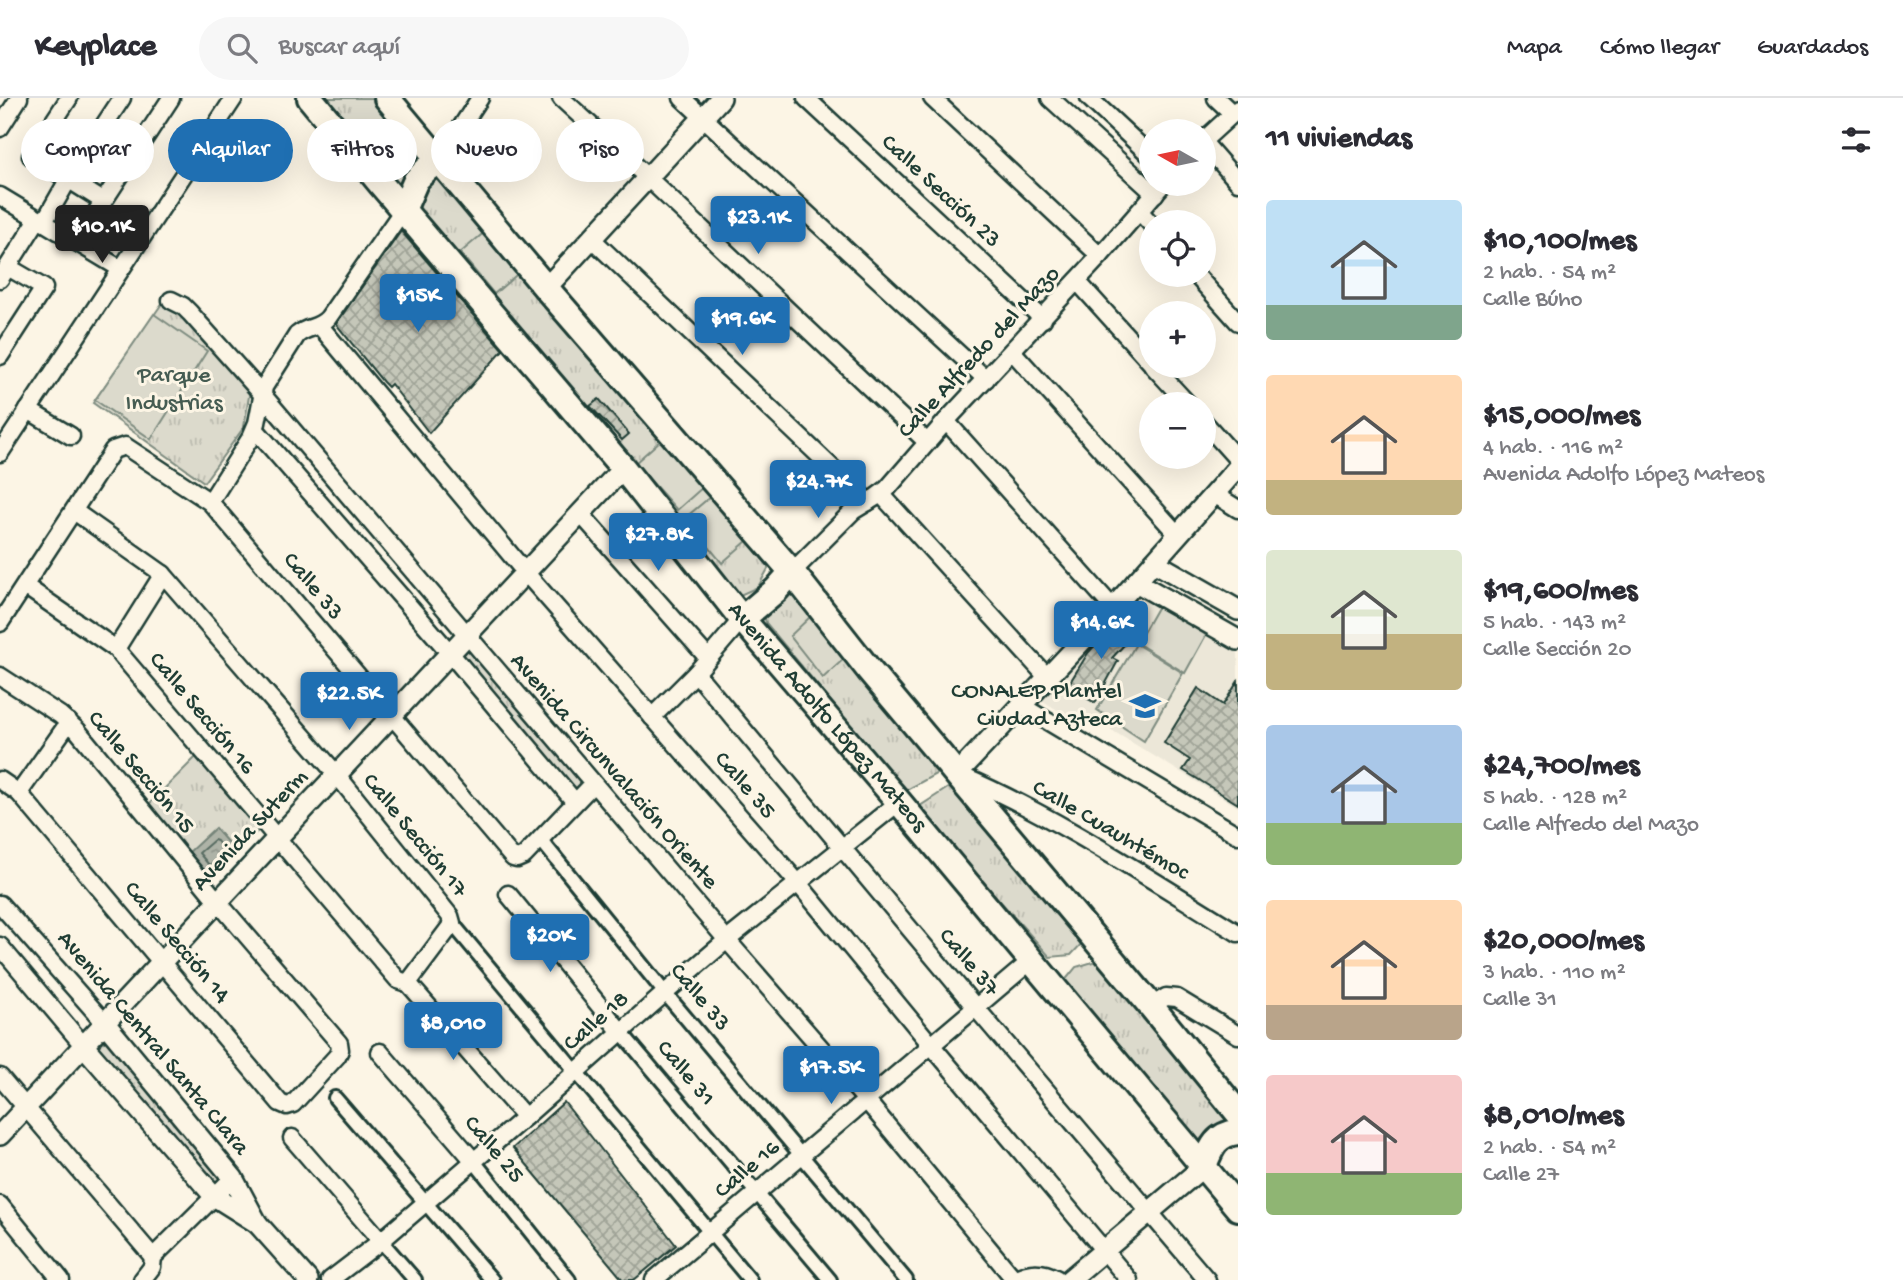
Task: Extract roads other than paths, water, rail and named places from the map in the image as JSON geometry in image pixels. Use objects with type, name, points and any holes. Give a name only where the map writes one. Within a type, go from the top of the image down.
[{"type":"main road","name":"Avenida Adolfo López Mateos","points":[[310,98],[623,468],[742,619],[1234,1199]]},
{"type":"main road","points":[[387,98],[431,151]]},
{"type":"main road","points":[[403,210],[416,180],[431,168]]},
{"type":"main road","points":[[457,182],[792,572],[869,670],[1152,1006],[1238,1113]]},
{"type":"main road","points":[[742,619],[776,590],[792,572]]},
{"type":"main road","points":[[1204,1166],[1213,1144],[1221,1136],[1238,1132]]},
{"type":"street","points":[[0,128],[19,98]]},
{"type":"street","points":[[55,119],[69,98]]},
{"type":"street","points":[[108,119],[122,98]]},
{"type":"street","points":[[0,453],[234,98]]},
{"type":"street","points":[[466,119],[480,98]]},
{"type":"street","points":[[561,98],[927,442]]},
{"type":"street","points":[[682,98],[986,379]]},
{"type":"street","points":[[546,288],[721,98]]},
{"type":"street","name":"Calle Sección 23","points":[[806,98],[1043,319]]},
{"type":"street","points":[[932,98],[1100,256]]},
{"type":"street","points":[[1050,98],[1139,172]]},
{"type":"street","points":[[1089,98],[1139,145]]},
{"type":"street","points":[[1216,98],[1235,111],[1216,129]]},
{"type":"street","points":[[84,231],[164,101]]},
{"type":"street","points":[[1216,155],[1238,181]]},
{"type":"street","points":[[0,356],[44,288],[4,273],[67,182]]},
{"type":"street","points":[[71,182],[103,201]]},
{"type":"street","points":[[0,196],[121,269]]},
{"type":"street","name":"Calle Alfredo del Mazo","points":[[1142,210],[1153,196]]},
{"type":"street","points":[[210,502],[255,429],[267,380],[297,335],[303,330],[320,326],[328,318],[403,210]]},
{"type":"street","name":"Calle Alfredo del Mazo","points":[[792,572],[853,511],[875,498],[1139,213]]},
{"type":"street","points":[[591,238],[875,498],[1048,678]]},
{"type":"street","points":[[1077,281],[1139,350]]},
{"type":"street","points":[[1207,287],[1238,322]]},
{"type":"street","name":"Avenida Circunvalación Oriente","points":[[171,300],[190,313],[262,394],[866,1100],[1015,1280]]},
{"type":"street","name":"Calle 35","points":[[320,326],[525,572],[798,883],[1129,1280]]},
{"type":"street","points":[[1012,351],[1178,535]]},
{"type":"street","points":[[1164,378],[1177,392]]},
{"type":"street","points":[[28,410],[71,436]]},
{"type":"street","points":[[946,421],[1113,608]]},
{"type":"street","name":"Avenida Circunvalación Oriente","points":[[255,429],[450,653],[575,802]]},
{"type":"street","points":[[1216,435],[1238,460]]},
{"type":"street","name":"Calle 33","points":[[74,511],[113,450],[121,446],[210,502],[510,856],[517,859],[524,856],[540,839],[800,1156],[906,1280]]},
{"type":"street","points":[[957,774],[1113,608],[1238,467]]},
{"type":"street","name":"Avenida Suterm","points":[[0,1135],[623,468]]},
{"type":"street","points":[[1214,494],[1238,509]]},
{"type":"street","points":[[0,624],[74,511]]},
{"type":"street","name":"Calle Sección 17","points":[[74,511],[163,574],[337,775],[450,916],[452,923]]},
{"type":"street","points":[[580,513],[708,658]]},
{"type":"street","points":[[1154,562],[1238,610]]},
{"type":"street","points":[[116,649],[163,574]]},
{"type":"street","points":[[1136,582],[1238,639]]},
{"type":"street","name":"Calle Sección 16","points":[[25,586],[116,649],[398,980],[408,982],[525,1116]]},
{"type":"street","points":[[652,717],[696,673],[742,619]]},
{"type":"street","name":"Calle 37","points":[[696,673],[1206,1280]]},
{"type":"street","name":"Calle Sección 15","points":[[0,676],[69,722],[339,1044],[337,1056],[317,1077]]},
{"type":"street","points":[[1022,706],[1238,835]]},
{"type":"street","points":[[19,793],[69,722]]},
{"type":"street","name":"Calle Cuauhtémoc","points":[[957,774],[1004,794],[1238,933]]},
{"type":"street","name":"Calle Sección 14","points":[[0,780],[19,793],[280,1103],[290,1106],[317,1077]]},
{"type":"street","points":[[540,839],[593,784]]},
{"type":"street","name":"Calle 18","points":[[330,1280],[426,1203],[727,940],[899,802]]},
{"type":"street","name":"Calle 31","points":[[508,894],[755,1194],[830,1280]]},
{"type":"street","name":"Avenida Central Santa Clara","points":[[0,904],[104,1022],[233,1178],[257,1223],[308,1280]]},
{"type":"street","points":[[408,982],[448,932],[452,923],[750,1280]]},
{"type":"street","name":"Avenida Central Santa Clara","points":[[0,946],[214,1196],[257,1223]]},
{"type":"street","name":"Calle 16","points":[[662,1278],[755,1194],[1032,960]]},
{"type":"street","points":[[1152,1006],[1166,997],[1177,998],[1238,1035]]},
{"type":"street","name":"Calle 25","points":[[380,1052],[473,1160],[569,1280]]},
{"type":"street","points":[[0,1077],[153,1258]]},
{"type":"street","points":[[335,1098],[492,1280]]},
{"type":"street","points":[[292,1138],[415,1280]]},
{"type":"street","points":[[1069,1280],[1204,1166]]},
{"type":"street","points":[[142,1280],[152,1267],[153,1258],[233,1178]]},
{"type":"street","points":[[0,1206],[61,1280]]},
{"type":"street","points":[[1015,1280],[1034,1273],[1056,1280]]},
{"type":"water","points":[[215,828],[236,852],[209,877],[188,853]]},
{"type":"place","name":"CONALEP Plantel Ciudad Azteca","points":[[1145,706]]},
{"type":"park label","name":"Parque Industrias","points":[[174,390]]}]
